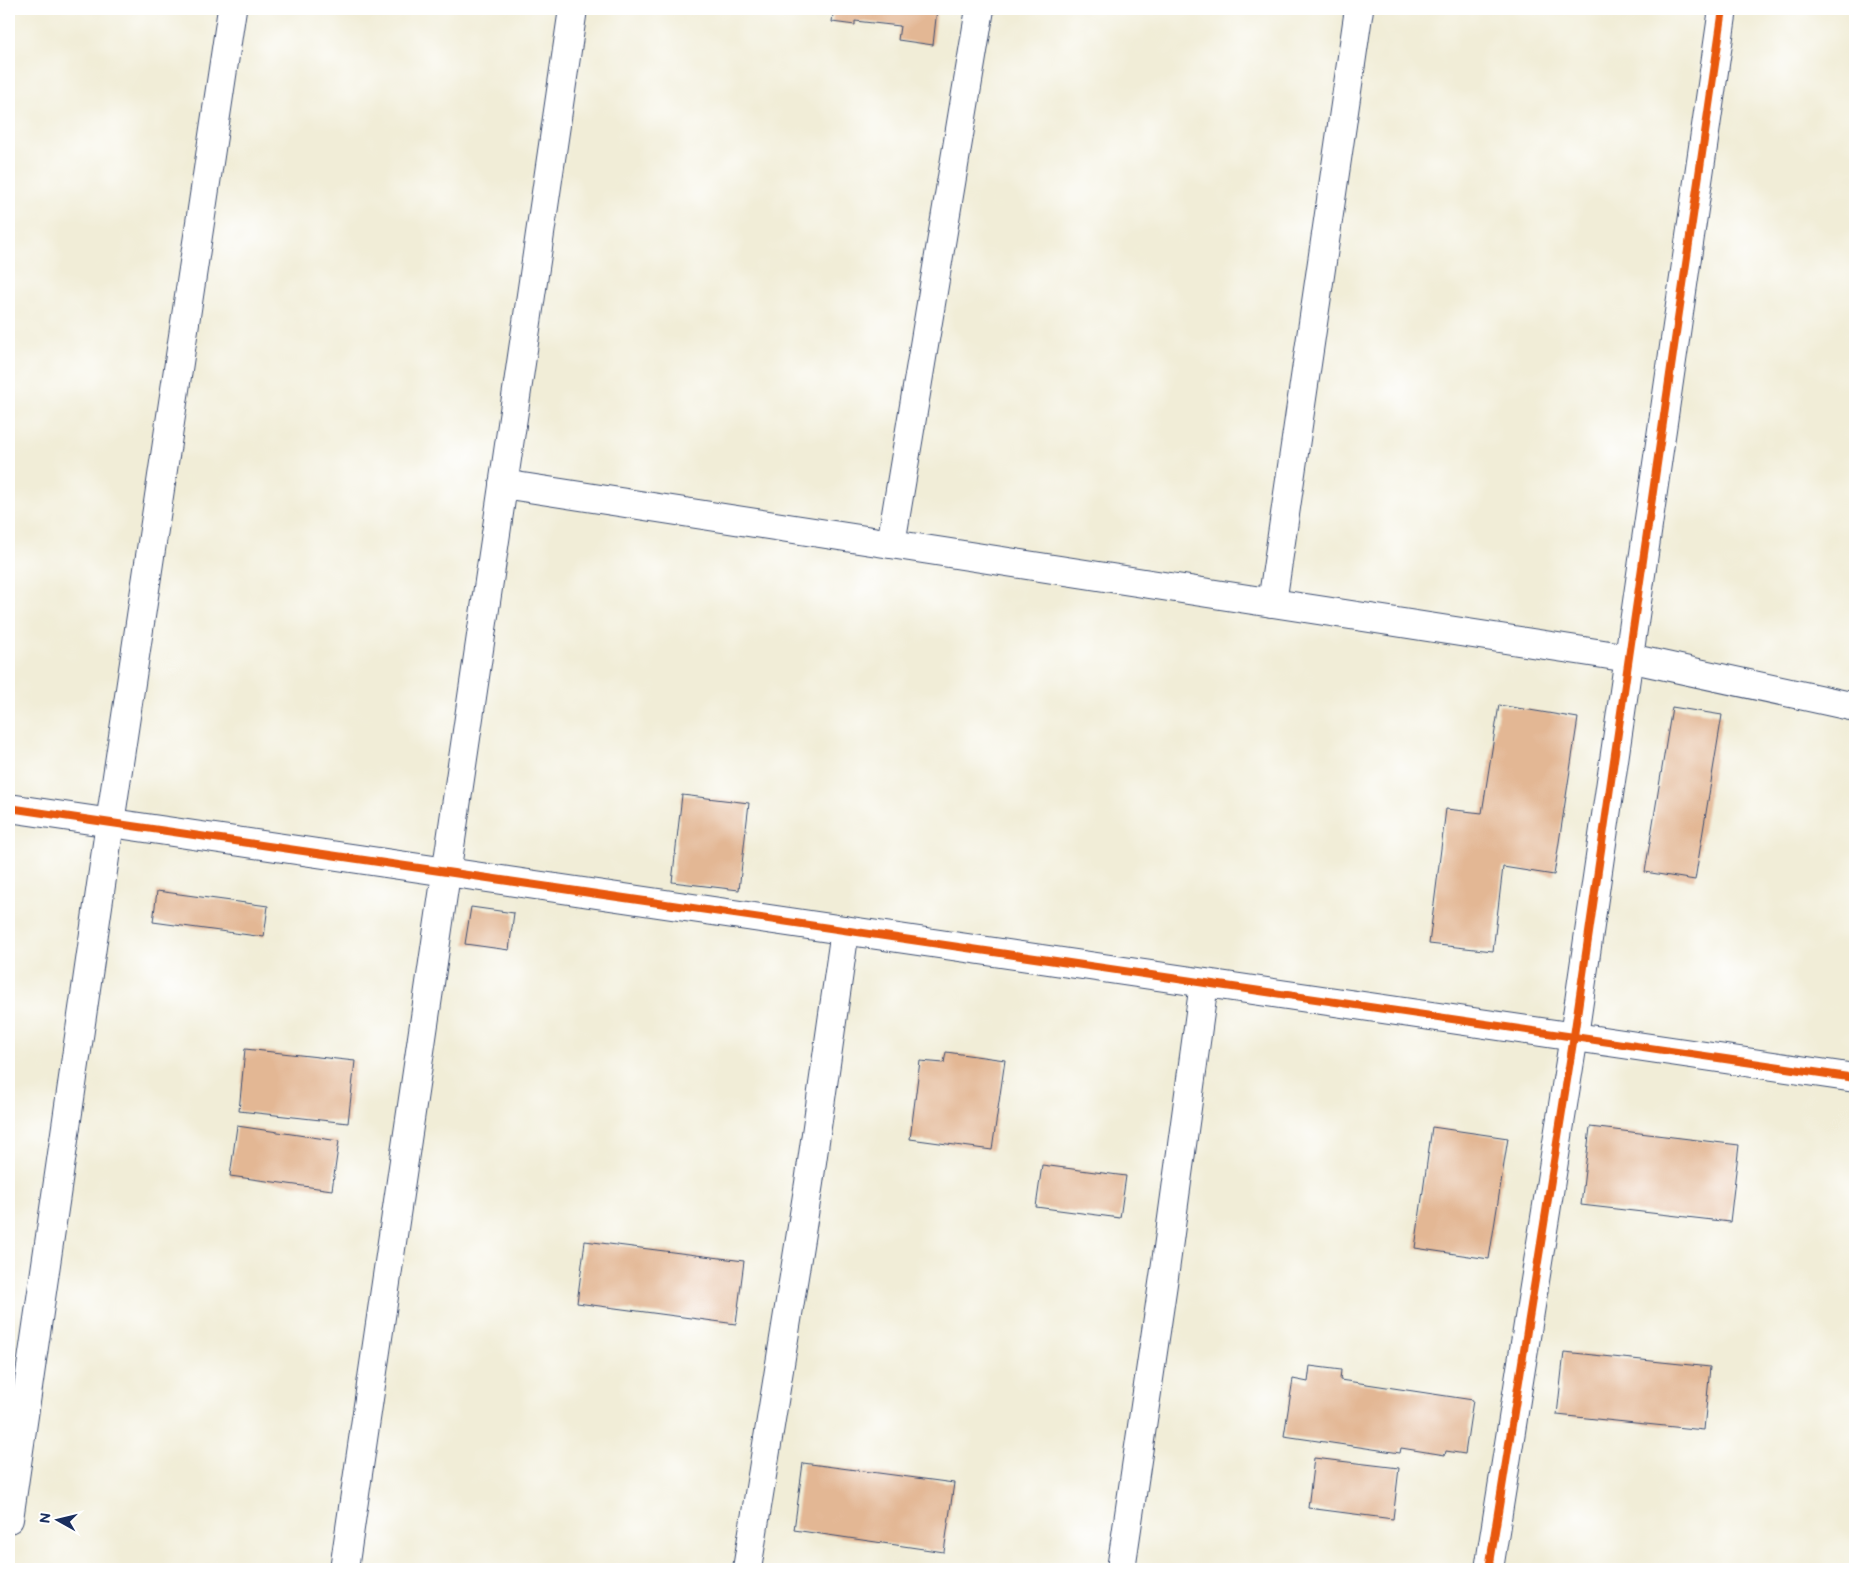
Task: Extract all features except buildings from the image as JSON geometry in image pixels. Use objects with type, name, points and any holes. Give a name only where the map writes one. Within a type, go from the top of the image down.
[{"type":"street","points":[[9,1519],[110,823],[232,9]]},
{"type":"street","points":[[344,1569],[573,9]]},
{"type":"street","points":[[890,544],[980,9]]},
{"type":"street","points":[[1272,603],[1359,9]]},
{"type":"street","points":[[1489,1569],[1574,1036],[1723,9]]},
{"type":"street","points":[[504,484],[1629,658],[1855,707]]},
{"type":"street","points":[[9,808],[1855,1078]]},
{"type":"street","points":[[747,1569],[810,1173],[845,930]]},
{"type":"street","points":[[1121,1569],[1165,1270],[1204,982]]},
{"type":"cycle path","points":[[1489,1569],[1574,1036],[1723,9]]},
{"type":"cycle path","points":[[9,808],[1855,1078]]}]
